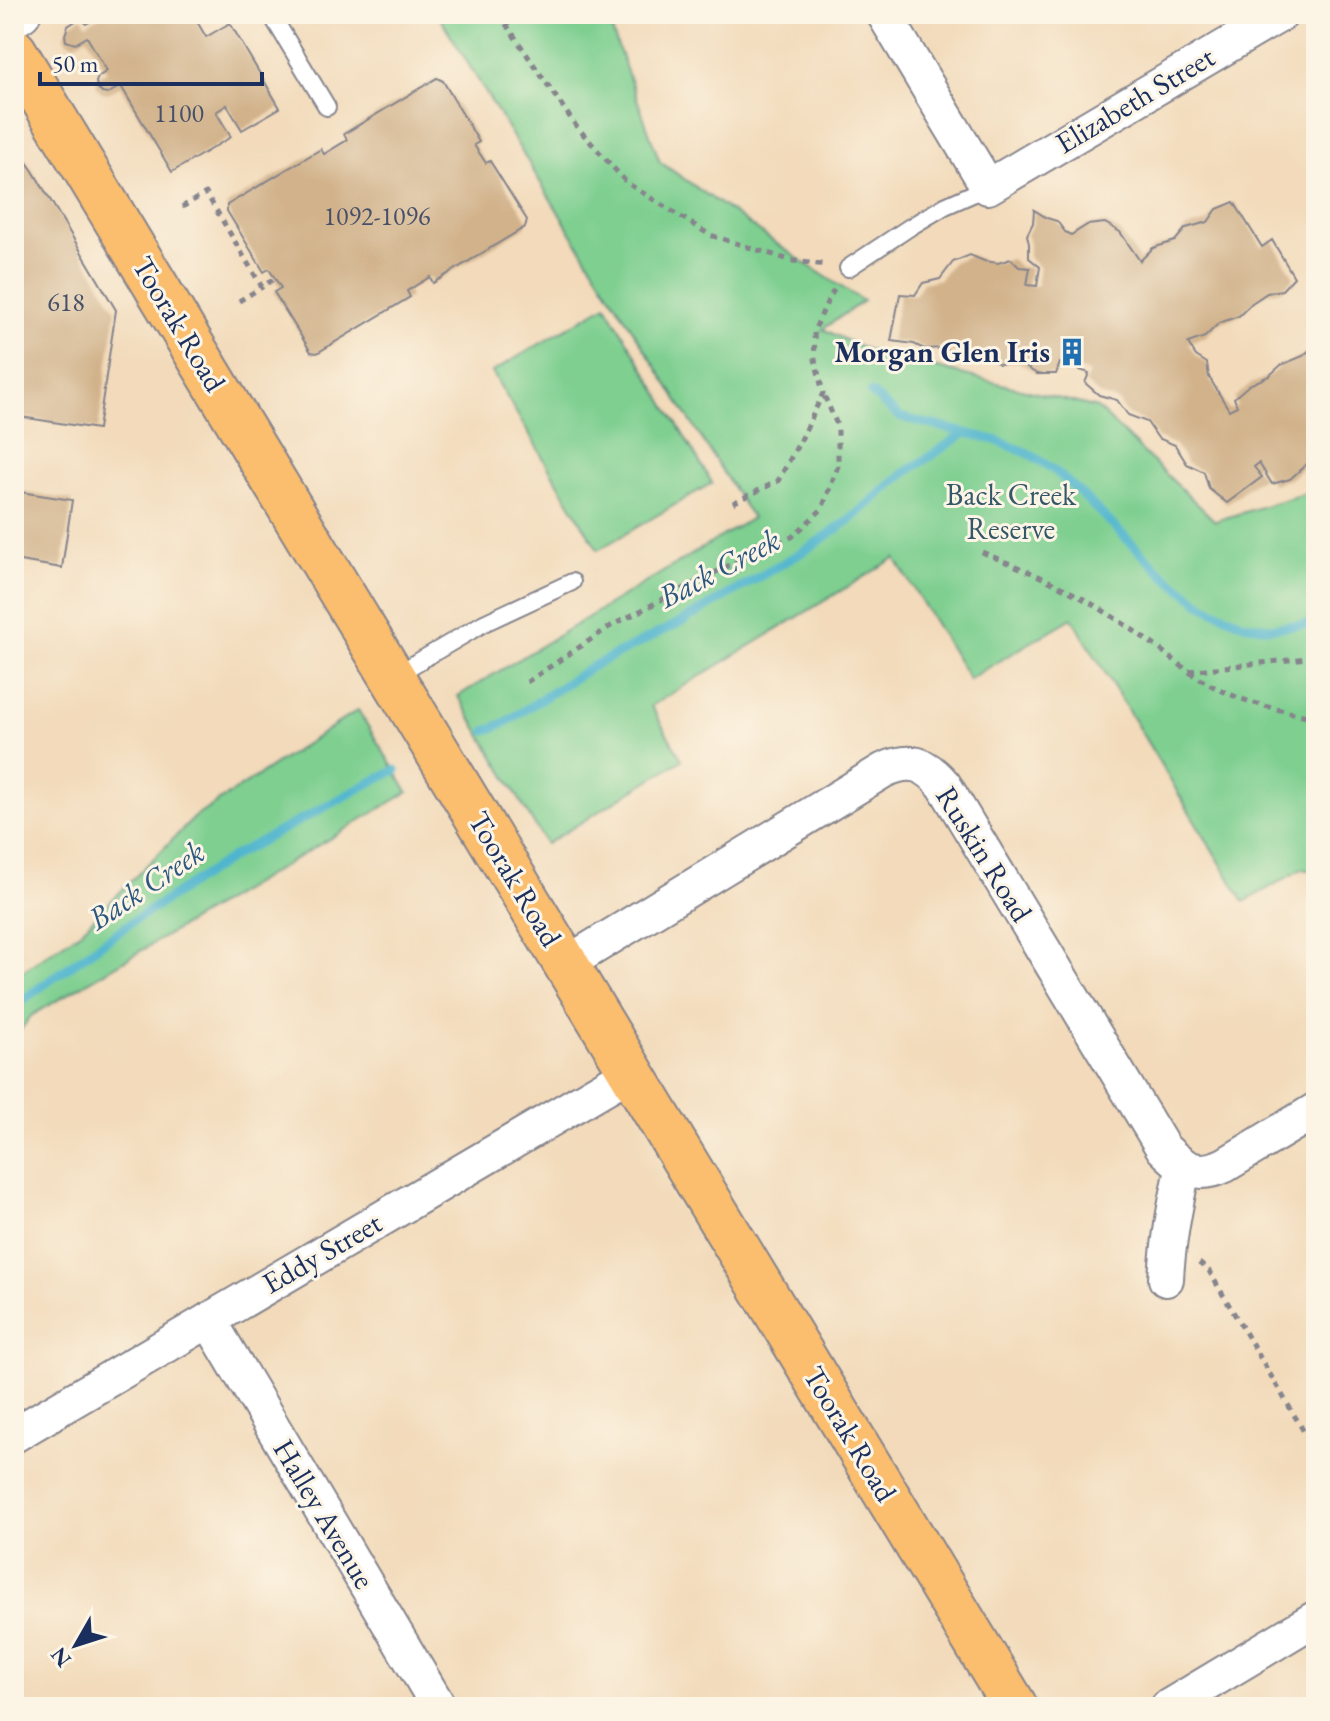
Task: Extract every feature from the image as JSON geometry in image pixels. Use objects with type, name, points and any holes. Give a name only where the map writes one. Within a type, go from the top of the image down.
[{"type":"highway","name":"Toorak Road","points":[[14,51],[1015,1707]]},
{"type":"street","points":[[14,20],[23,14]]},
{"type":"street","points":[[884,14],[988,187]]},
{"type":"street","name":"Elizabeth Street","points":[[988,187],[1281,14]]},
{"type":"street","name":"Ruskin Road","points":[[566,964],[884,770],[903,763],[914,763],[935,775],[944,785],[1163,1148],[1184,1166]]},
{"type":"street","name":"Eddy Street","points":[[14,1435],[631,1072]]},
{"type":"street","points":[[1167,1263],[1173,1209],[1184,1166],[1198,1171],[1212,1171],[1316,1110]]},
{"type":"street","name":"Halley Avenue","points":[[209,1320],[439,1707]]},
{"type":"street","points":[[1168,1707],[1316,1618]]},
{"type":"lane","points":[[271,14],[327,107]]},
{"type":"lane","points":[[848,268],[945,206],[988,187]]},
{"type":"lane","points":[[392,677],[484,623],[572,582]]},
{"type":"path","points":[[499,14],[576,126],[627,183],[710,235],[793,261],[848,268],[828,300],[814,331],[815,359],[823,393],[838,427],[838,466],[822,509],[792,537],[753,553],[611,626],[527,682]]},
{"type":"path","points":[[182,207],[206,193],[262,287]]},
{"type":"path","points":[[239,301],[275,278]]},
{"type":"path","points":[[733,503],[778,481],[823,393]]},
{"type":"path","points":[[982,552],[1053,582],[1105,611],[1213,688],[1249,703],[1316,718]]},
{"type":"path","points":[[1188,671],[1316,657]]},
{"type":"path","points":[[1167,1263],[1202,1265],[1209,1271],[1316,1452]]},
{"type":"green space","name":"Back Creek Reserve","points":[[438,14],[606,14],[660,162],[863,301],[823,329],[860,347],[889,356],[1097,408],[1215,521],[1316,490],[1316,871],[1302,869],[1244,902],[1072,618],[969,679],[895,558],[651,706],[682,760],[546,844],[458,696],[752,518],[573,236]]},
{"type":"green space","points":[[606,305],[712,483],[598,550],[492,372]]},
{"type":"green space","points":[[358,710],[408,792],[31,1016],[14,1039],[14,977],[81,931],[195,817]]},
{"type":"building","points":[[104,14],[184,14],[189,21],[195,18],[206,37],[230,23],[280,108],[242,130],[227,105],[216,112],[231,137],[172,172],[121,86],[107,94],[97,87],[98,77],[107,71],[87,37],[75,44],[66,41],[68,26],[82,17],[86,24]]},
{"type":"building","points":[[437,78],[443,81],[479,142],[474,145],[486,163],[490,161],[527,220],[525,227],[433,283],[430,277],[407,291],[410,297],[317,353],[311,352],[274,292],[281,288],[269,269],[264,272],[227,211],[227,205],[321,149],[324,154],[347,140],[344,134]]},
{"type":"building","points":[[14,147],[33,171],[116,310],[98,429],[14,416]]},
{"type":"building","name":"Morgan Glen Iris","points":[[1234,202],[1262,247],[1272,240],[1294,277],[1282,290],[1267,293],[1239,316],[1219,323],[1205,337],[1188,343],[1196,356],[1207,363],[1209,377],[1229,410],[1237,406],[1234,398],[1249,385],[1269,376],[1281,365],[1303,356],[1316,344],[1316,461],[1307,464],[1290,479],[1272,484],[1259,463],[1254,467],[1262,477],[1227,503],[1209,489],[1204,472],[1187,464],[1175,445],[1158,438],[1147,422],[1128,415],[1117,400],[1099,395],[1085,383],[1089,373],[1060,363],[1056,374],[1037,374],[1018,362],[999,364],[984,354],[963,357],[944,348],[924,349],[914,344],[891,341],[900,294],[915,295],[923,283],[940,279],[953,262],[970,255],[998,263],[1011,259],[1019,267],[1030,268],[1027,285],[1037,286],[1040,267],[1029,258],[1027,235],[1033,223],[1034,210],[1057,221],[1071,235],[1087,225],[1105,223],[1120,232],[1140,261],[1153,248],[1175,241],[1186,228],[1208,222],[1217,209]]},
{"type":"building","points":[[14,491],[72,500],[62,568],[14,560]]},
{"type":"waterway","name":"Back Creek","points":[[871,393],[900,417],[995,440],[1028,453],[1054,470],[1166,577],[1206,607],[1244,624],[1269,628],[1316,623]]},
{"type":"waterway","name":"Back Creek","points":[[486,731],[506,722],[593,666],[683,621],[804,551],[847,522],[902,475],[965,433]]},
{"type":"waterway","name":"Back Creek","points":[[14,1006],[132,922],[237,854],[396,770]]},
{"type":"place","name":"Morgan Glen Iris","points":[[1072,352]]}]
